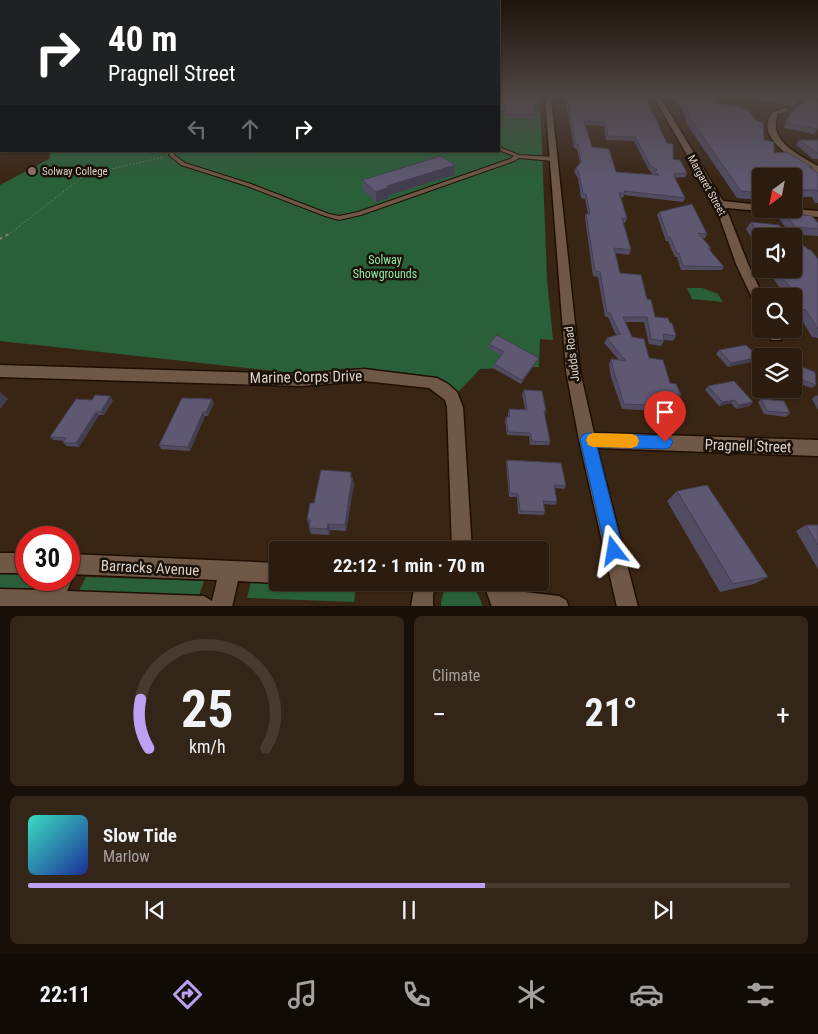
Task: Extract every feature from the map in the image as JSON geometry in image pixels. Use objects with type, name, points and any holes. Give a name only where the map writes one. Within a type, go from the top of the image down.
[{"type":"street","name":"Judds Road","points":[[551,125],[573,371],[587,440],[628,606]]},
{"type":"street","name":"Margaret Street","points":[[674,125],[720,204],[742,264],[753,288]]},
{"type":"street","points":[[770,125],[771,132],[778,143],[818,170]]},
{"type":"street","points":[[720,204],[752,207]]},
{"type":"street","points":[[802,212],[818,214]]},
{"type":"street","name":"Marine Corps Drive","points":[[0,371],[302,380],[364,375],[432,382],[444,388],[452,397],[456,407],[462,541]]},
{"type":"street","name":"Pragnell Street","points":[[587,440],[818,448]]},
{"type":"street","points":[[0,563],[15,563]]},
{"type":"street","name":"Barracks Avenue","points":[[80,569],[230,571],[269,573]]},
{"type":"street","points":[[221,606],[230,571]]},
{"type":"street","name":"Barracks Avenue","points":[[50,602],[56,591]]},
{"type":"street","points":[[422,606],[424,591]]},
{"type":"street","points":[[499,596],[559,606]]},
{"type":"street","points":[[0,599],[204,606]]},
{"type":"lane","points":[[500,148],[518,156],[554,159]]},
{"type":"lane","points":[[172,153],[183,164],[249,185],[327,216],[339,218],[359,214],[512,160],[518,156]]},
{"type":"path","points":[[0,239],[12,232],[85,175],[149,161],[172,153]]},
{"type":"green space","name":"Solway Showgrounds","points":[[500,125],[541,125],[547,279],[553,340],[540,339],[539,367],[480,369],[459,391],[0,341],[0,185],[49,159],[51,152],[500,152]]},
{"type":"green space","points":[[687,288],[702,288],[718,294],[723,302],[692,299]]},
{"type":"green space","points":[[0,574],[15,575],[15,589],[0,588]]},
{"type":"green space","points":[[86,577],[204,581],[199,596],[79,591]]},
{"type":"green space","points":[[251,582],[269,583],[269,591],[355,591],[354,602],[247,598]]},
{"type":"green space","points":[[476,591],[482,606],[441,606],[444,592]]},
{"type":"building","points":[[572,125],[585,125],[592,147],[609,149],[616,172],[659,175],[653,171],[657,170],[650,165],[635,137],[608,136],[606,125],[659,125],[667,143],[673,144],[673,159],[680,160],[687,173],[673,174],[685,198],[624,191],[625,193],[619,193],[627,218],[622,218],[631,250],[614,248],[620,273],[641,275],[647,299],[651,300],[655,317],[668,318],[670,323],[672,323],[676,336],[663,334],[664,341],[651,339],[647,317],[623,317],[632,337],[644,339],[649,358],[663,360],[670,383],[676,384],[681,395],[657,393],[662,406],[624,404],[611,359],[626,361],[607,338],[620,334],[610,313],[607,313],[600,272],[595,271],[586,214],[590,214],[586,194],[583,194],[579,173],[576,168],[581,162],[578,144],[575,144]]},
{"type":"building","points":[[695,125],[763,125],[764,140],[774,142],[774,153],[787,152],[812,167],[809,167],[818,173],[818,192],[817,190],[802,190],[802,168],[752,168],[752,192],[741,191]]},
{"type":"building","points":[[798,125],[818,125],[817,129]]},
{"type":"building","points":[[799,140],[818,140],[818,153],[817,153]]},
{"type":"building","points":[[441,156],[455,165],[387,186],[389,187],[376,192],[362,180]]},
{"type":"building","points":[[692,204],[707,234],[698,233],[724,267],[683,266],[679,253],[677,253],[670,237],[668,237],[659,212]]},
{"type":"building","points":[[802,215],[812,216],[818,223],[818,229],[795,227],[789,218],[802,218]]},
{"type":"building","points":[[751,222],[779,225],[783,228],[755,228]]},
{"type":"building","points":[[802,244],[810,249],[818,259],[818,329],[806,310],[802,309],[802,288],[790,288],[783,278],[802,278]]},
{"type":"building","points":[[497,335],[539,358],[522,380],[494,364],[504,352],[489,344]]},
{"type":"building","points":[[746,345],[752,351],[752,358],[731,363],[719,350]]},
{"type":"building","points":[[802,367],[815,372],[816,385],[802,380]]},
{"type":"building","points":[[734,381],[753,402],[739,405],[735,400],[722,402],[708,386]]},
{"type":"building","points":[[524,390],[542,391],[550,442],[532,441],[530,433],[508,432],[506,417],[510,417],[509,409],[527,410]]},
{"type":"building","points":[[95,395],[110,396],[101,412],[96,412],[76,443],[63,443],[66,438],[50,437],[76,399],[92,400]]},
{"type":"building","points":[[182,398],[212,399],[206,412],[203,412],[188,447],[159,445]]},
{"type":"building","points":[[761,399],[784,401],[790,413],[767,411]]},
{"type":"building","points":[[507,460],[561,463],[566,486],[554,485],[557,502],[543,501],[545,512],[520,511],[518,494],[510,493]]},
{"type":"building","points":[[321,470],[351,472],[350,477],[352,477],[345,525],[328,524],[327,529],[309,528],[310,520],[307,520],[310,503],[314,503]]},
{"type":"building","points":[[707,485],[768,577],[733,584],[677,491]]},
{"type":"building","points":[[806,525],[818,525],[818,545]]},
{"type":"slow traffic","points":[[593,440],[632,441]]},
{"type":"place","name":"Solway College","points":[[32,171]]},
{"type":"route","points":[[614,551],[587,440],[665,442]]}]
